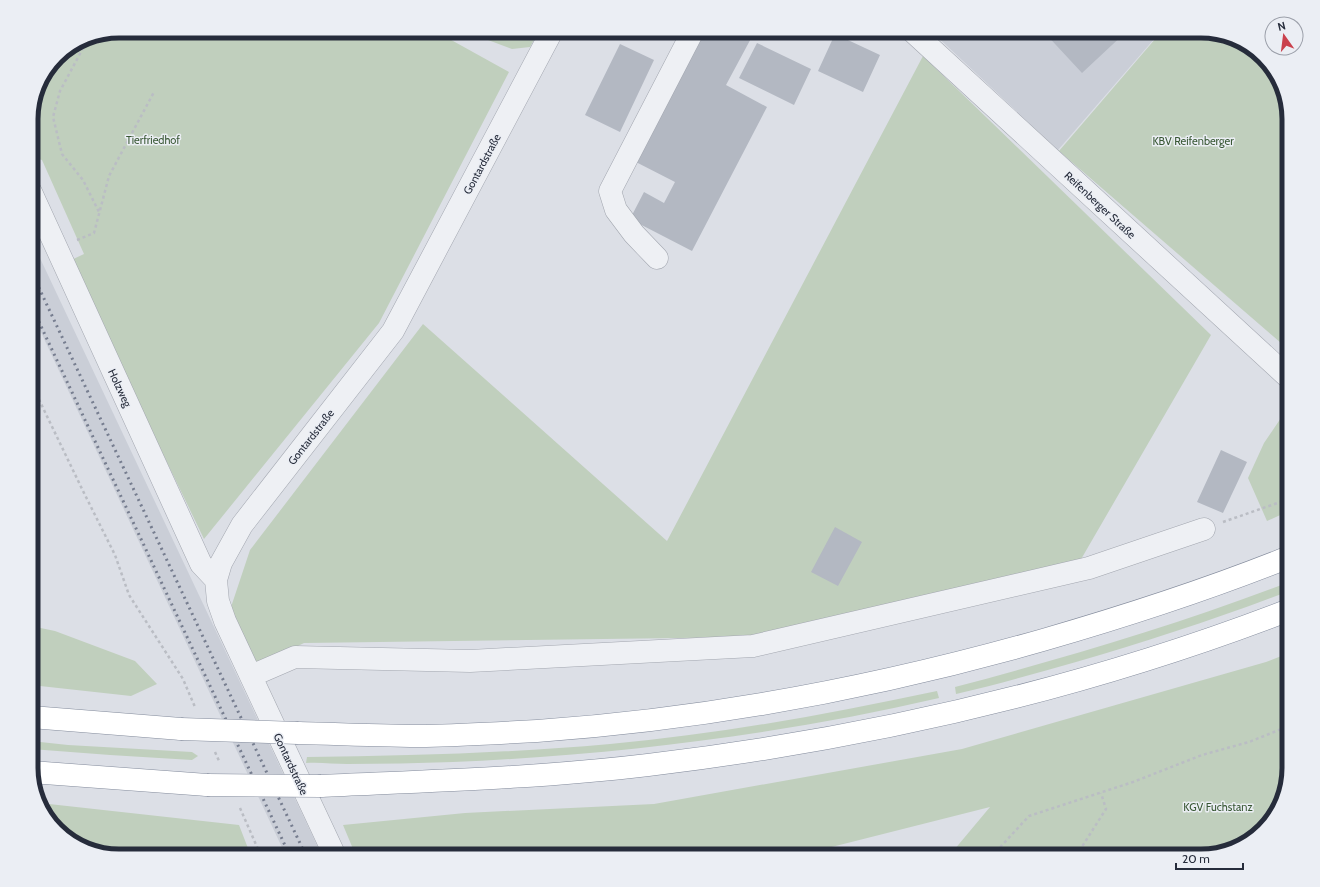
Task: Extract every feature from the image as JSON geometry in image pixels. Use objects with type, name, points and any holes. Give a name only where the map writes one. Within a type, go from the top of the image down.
[{"type":"highway","points":[[38,718],[181,729],[427,736],[538,730],[649,720],[759,705],[868,684],[984,657],[1173,600],[1282,560]]},
{"type":"highway","points":[[38,773],[207,785],[321,786],[542,775],[647,765],[752,751],[856,733],[959,711],[1061,685],[1162,654],[1282,612]]},
{"type":"street","name":"Gontardstraße","points":[[332,849],[225,621],[218,601],[216,580],[221,563],[242,525],[393,331],[548,38]]},
{"type":"street","points":[[657,258],[634,234],[616,210],[610,191],[689,38]]},
{"type":"street","name":"Reifenberger Straße","points":[[920,38],[1282,372]]},
{"type":"street","name":"Holzweg","points":[[38,208],[201,564],[216,580]]},
{"type":"street","points":[[250,676],[295,657],[470,661],[753,646],[1089,568],[1204,529]]},
{"type":"path","points":[[84,45],[60,91],[53,117],[62,154],[83,180],[99,212]]},
{"type":"path","points":[[55,246],[94,233],[109,176],[154,92]]},
{"type":"path","points":[[38,398],[115,555],[129,594],[183,679],[195,708]]},
{"type":"path","points":[[1204,529],[1282,501]]},
{"type":"path","points":[[998,849],[1029,816],[1133,782],[1202,755],[1249,742],[1282,729]]},
{"type":"path","points":[[214,750],[221,764]]},
{"type":"path","points":[[1080,849],[1106,809],[1101,793]]},
{"type":"path","points":[[240,807],[258,849]]},
{"type":"shaded area","points":[[938,38],[1155,38],[1058,150]]},
{"type":"shaded area","points":[[38,254],[319,849],[283,849],[38,326]]},
{"type":"green space","name":"Tierfriedhof","points":[[114,38],[448,38],[509,72],[379,323],[204,539],[120,365],[67,262],[84,254],[42,160],[38,159],[38,114],[46,83],[66,58],[83,46],[103,40]]},
{"type":"green space","points":[[483,38],[535,38],[530,47],[512,49]]},
{"type":"green space","name":"KBV Reifenberger","points":[[1156,38],[1206,38],[1227,42],[1237,46],[1254,58],[1262,66],[1274,83],[1279,98],[1282,119],[1282,344],[1059,151]]},
{"type":"green space","points":[[923,56],[1211,335],[1080,561],[755,637],[304,643],[257,666],[231,607],[250,550],[423,324],[667,541]]},
{"type":"green space","points":[[1282,416],[1282,514],[1267,521],[1248,478],[1264,443]]},
{"type":"green space","points":[[1282,585],[1282,594],[1183,629],[1076,662],[956,694],[955,687],[1124,639]]},
{"type":"green space","points":[[38,627],[55,631],[135,661],[157,684],[131,696],[38,686]]},
{"type":"green space","name":"KGV Fuchstanz","points":[[1282,656],[1282,768],[1279,789],[1274,804],[1262,821],[1254,829],[1237,841],[1217,847],[1201,849],[955,849],[990,807],[824,849],[353,849],[343,825],[465,813],[654,804],[962,749],[1266,662]]},
{"type":"green space","points":[[937,691],[939,698],[879,711],[819,723],[698,741],[514,759],[360,764],[306,763],[307,757],[496,752],[651,740],[733,729],[856,708]]},
{"type":"green space","points":[[38,742],[68,745],[192,752],[198,756],[192,760],[38,750]]},
{"type":"green space","points":[[47,804],[239,825],[248,849],[109,848],[93,845],[74,835],[62,825]]},
{"type":"building","points":[[693,38],[751,38],[726,85],[767,107],[692,251],[630,219],[644,192],[664,203],[675,182],[630,159]]},
{"type":"building","points":[[833,38],[844,38],[880,55],[863,92],[818,71]]},
{"type":"building","points":[[1050,38],[1120,38],[1082,73]]},
{"type":"building","points":[[757,43],[811,69],[794,105],[739,78]]},
{"type":"building","points":[[620,44],[654,60],[620,132],[585,115]]},
{"type":"building","points":[[1221,450],[1247,462],[1223,513],[1197,502]]},
{"type":"building","points":[[835,527],[862,542],[838,586],[811,572]]},
{"type":"railway","points":[[38,286],[303,849]]},
{"type":"railway","points":[[38,320],[287,849]]}]
